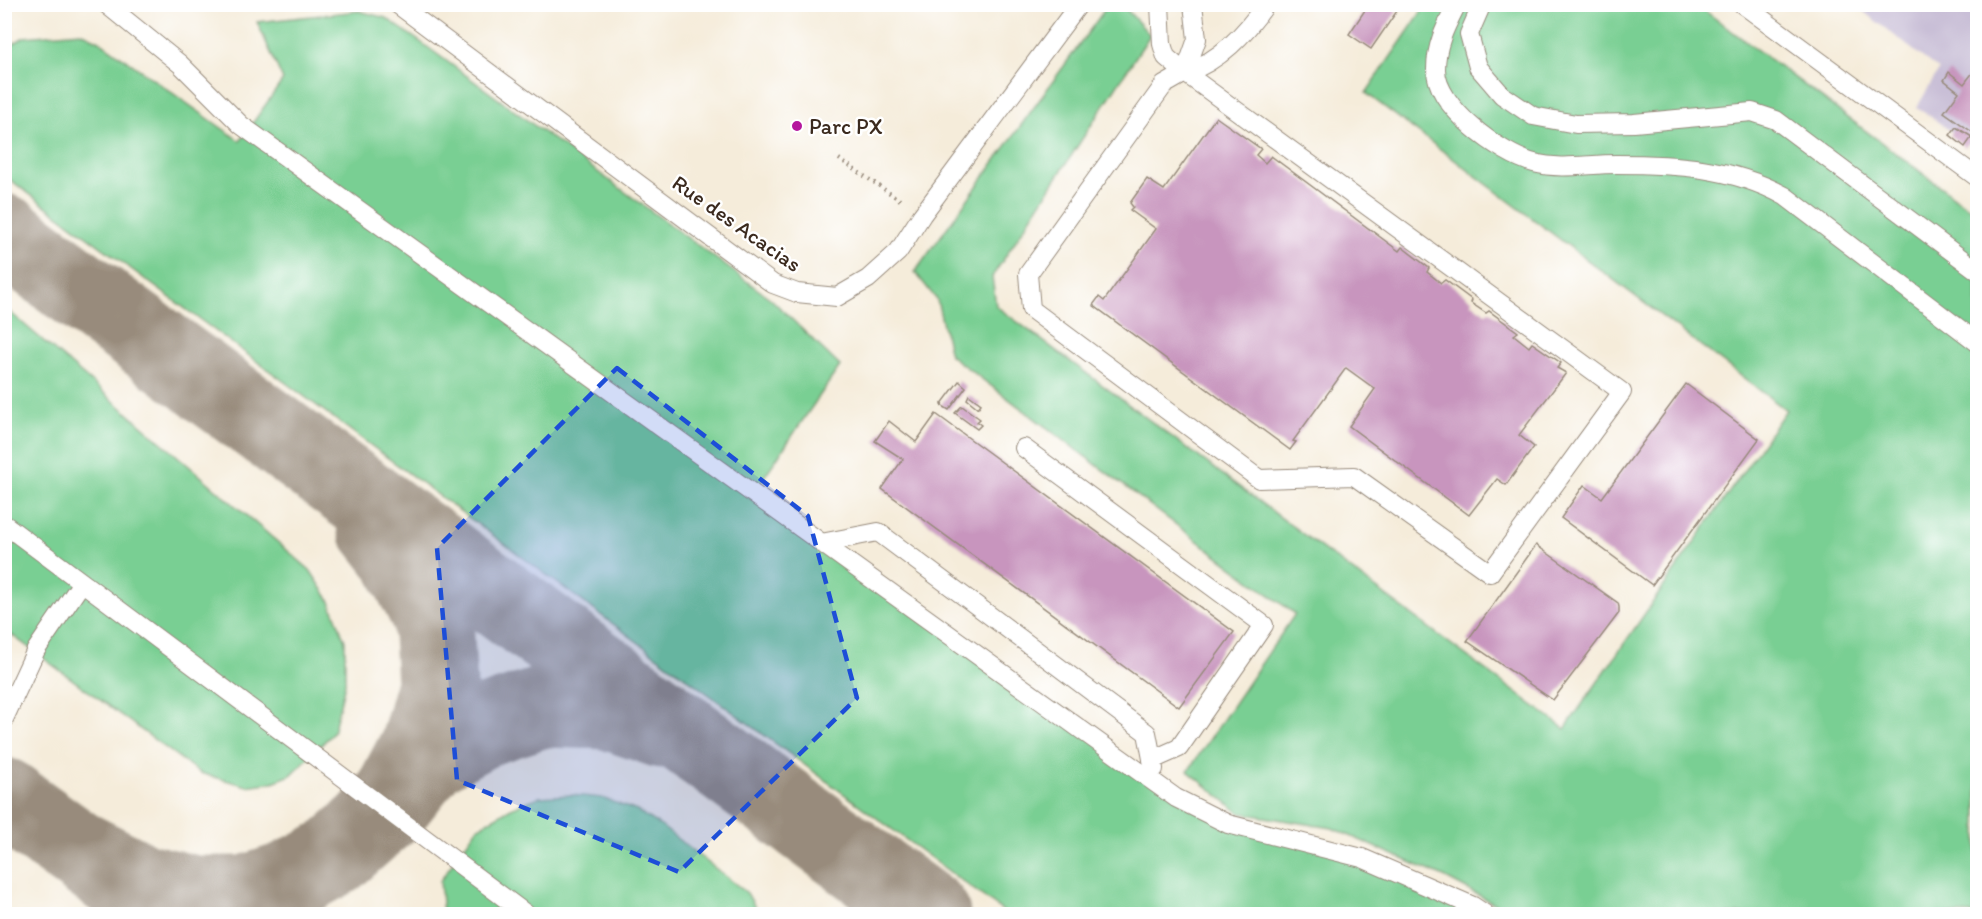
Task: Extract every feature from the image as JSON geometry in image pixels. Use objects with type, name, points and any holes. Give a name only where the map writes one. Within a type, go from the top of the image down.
[{"type":"lane","points":[[106,4],[180,64],[241,125],[1156,785],[1176,798],[1228,824],[1362,858],[1473,906],[1485,915]]},
{"type":"lane","name":"Rue des Acacias","points":[[397,4],[773,284],[797,294],[837,297],[868,279],[898,252],[922,215],[1079,4]]},
{"type":"lane","points":[[1160,4],[1162,44],[1166,57],[1185,73],[1622,392],[1490,573],[1354,476],[1259,479],[1031,309],[1028,274],[1164,85],[1185,73],[1205,66],[1246,32],[1266,4]]},
{"type":"lane","points":[[1185,73],[1197,39],[1193,4]]},
{"type":"lane","points":[[1457,4],[1439,39],[1435,71],[1445,93],[1462,117],[1483,137],[1533,163],[1561,167],[1615,164],[1702,167],[1767,186],[1785,196],[1977,343]]},
{"type":"lane","points":[[1482,4],[1469,34],[1478,67],[1502,95],[1533,116],[1576,124],[1634,123],[1752,112],[1776,120],[1977,271]]},
{"type":"lane","points":[[1742,4],[1977,178]]},
{"type":"lane","points":[[1024,448],[1264,625],[1179,748],[1152,760]]},
{"type":"lane","points":[[4,524],[81,584],[526,915]]},
{"type":"lane","points":[[821,543],[878,532],[1147,733],[1156,785]]},
{"type":"lane","points":[[4,719],[36,650],[81,584]]},
{"type":"path","points":[[839,159],[922,215]]},
{"type":"highlighted area","points":[[617,368],[808,516],[857,698],[679,872],[457,780],[437,548]]},
{"type":"shaded area","points":[[1855,5],[1977,5],[1977,150],[1917,107],[1939,70]]},
{"type":"green space","points":[[1108,5],[1129,5],[1127,10],[1150,35],[992,277],[996,306],[1565,729],[1786,410],[1366,93],[1426,5],[1697,5],[1977,214],[1977,914],[1514,914],[1444,877],[1332,828],[1240,813],[1188,771],[1295,614],[950,355],[937,300],[915,272]]},
{"type":"green space","points":[[359,11],[386,18],[422,43],[771,299],[840,366],[753,493],[1176,798],[1362,858],[1480,914],[1007,914],[5,176],[5,49],[24,37],[81,32],[98,40],[240,141],[283,80],[257,22]]},
{"type":"green space","points":[[4,307],[310,570],[329,599],[345,641],[345,684],[333,733],[291,775],[273,782],[247,786],[200,773],[5,630]]},
{"type":"green space","points":[[572,795],[602,798],[637,811],[661,826],[747,893],[759,914],[443,914],[440,881],[477,828],[511,808],[539,797]]},
{"type":"building","points":[[1369,4],[1387,4],[1397,11],[1371,49],[1349,34]]},
{"type":"building","points":[[1978,66],[1978,136],[1944,112],[1959,92],[1944,80],[1949,72],[1964,84]]},
{"type":"building","points":[[1216,117],[1261,149],[1256,155],[1265,163],[1271,156],[1399,251],[1402,247],[1429,268],[1427,272],[1441,283],[1445,280],[1472,300],[1471,303],[1486,313],[1489,311],[1518,332],[1514,335],[1529,347],[1532,343],[1561,363],[1557,368],[1566,373],[1519,435],[1534,447],[1506,485],[1497,479],[1469,515],[1349,426],[1375,389],[1346,368],[1293,441],[1296,442],[1290,450],[1093,305],[1099,297],[1104,301],[1156,229],[1130,210],[1133,207],[1130,203],[1147,179],[1164,190]]},
{"type":"building","points":[[1956,127],[1972,137],[1965,147],[1950,135]]},
{"type":"building","points":[[959,381],[966,387],[949,410],[941,405]]},
{"type":"building","points":[[1686,384],[1759,439],[1652,585],[1561,518],[1584,485],[1602,498]]},
{"type":"building","points":[[969,395],[981,404],[978,408],[967,399]]},
{"type":"building","points":[[962,406],[980,419],[977,422],[981,425],[977,429],[955,413]]},
{"type":"building","points":[[936,414],[1234,632],[1179,707],[882,489],[903,459],[875,441],[889,421],[916,442]]},
{"type":"building","points":[[1536,545],[1618,603],[1619,607],[1619,613],[1553,700],[1467,641]]},
{"type":"taxiway","points":[[4,234],[930,914]]},
{"type":"taxiway","points":[[377,525],[402,557],[433,619],[437,685],[420,745],[395,793]]},
{"type":"taxiway","points":[[73,848],[142,883],[195,896],[245,896],[287,882],[334,857],[386,811],[430,756],[485,726],[543,707],[607,709],[662,728]]},
{"type":"taxiway","points":[[4,798],[118,880]]},
{"type":"place","name":"Parc PX","points":[[797,126]]}]
